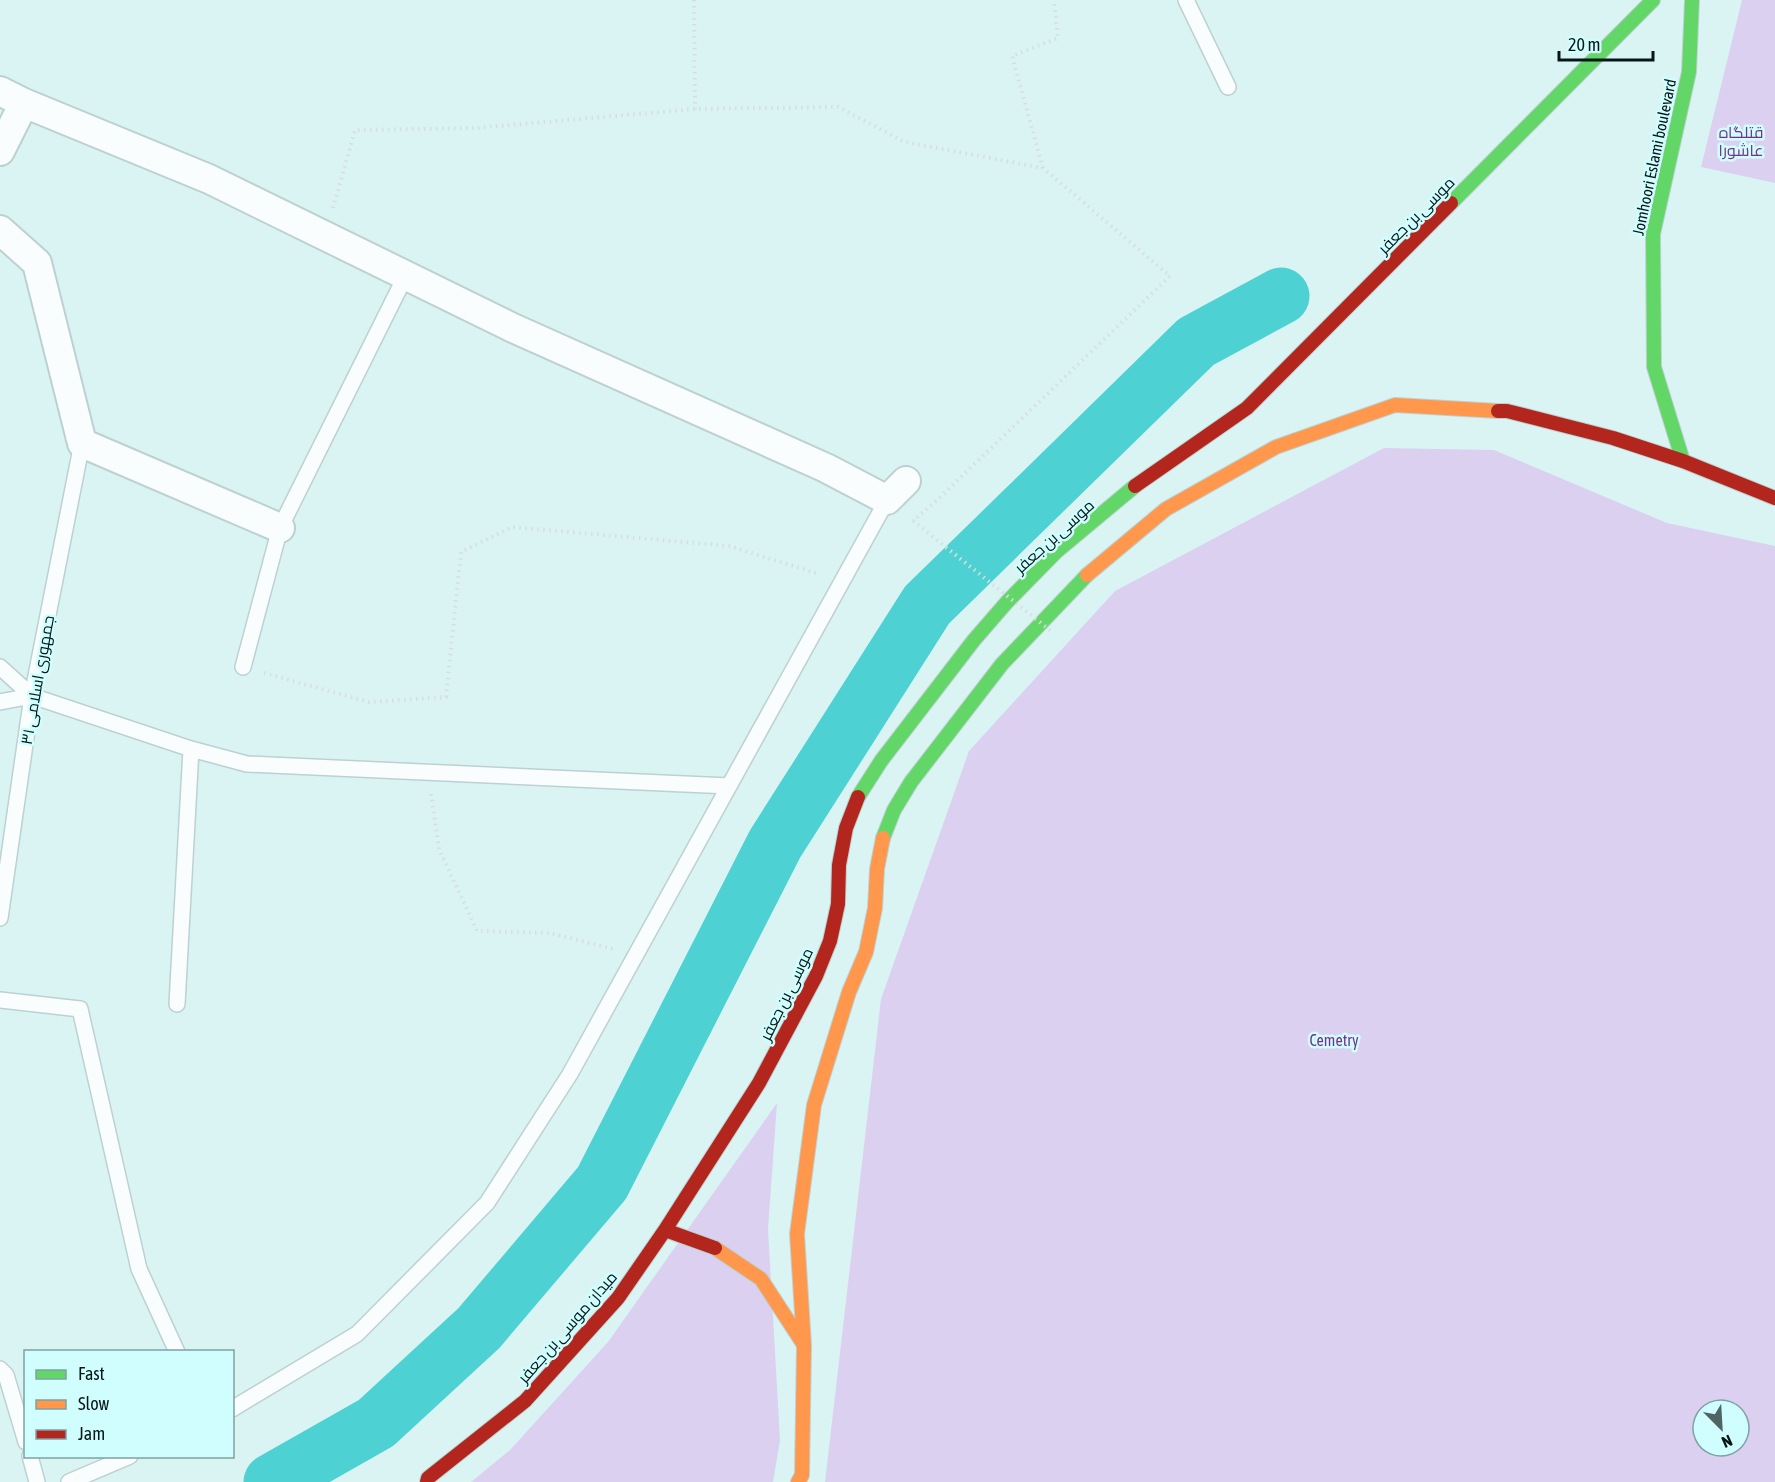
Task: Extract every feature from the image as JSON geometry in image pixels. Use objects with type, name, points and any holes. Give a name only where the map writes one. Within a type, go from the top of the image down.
[{"type":"street","name":"موسی بن جعفر","points":[[665,1230],[759,1083],[816,976],[830,940],[838,904],[839,866],[846,828],[860,793],[881,761],[974,640],[1057,551],[1143,480],[1247,408],[1653,0]]},
{"type":"street","name":"Jomhoori Eslami boulevard","points":[[1683,461],[1654,367],[1653,234],[1689,72],[1692,0]]},
{"type":"street","points":[[0,151],[12,97],[210,179],[513,328],[826,468],[897,491]]},
{"type":"street","name":"جمهوری اسلامی ۳۱","points":[[0,230],[37,263],[82,443]]},
{"type":"street","points":[[798,1482],[802,1475],[804,1345],[797,1234],[813,1106],[849,992],[866,952],[875,908],[877,869],[882,839],[894,810],[918,773],[1002,664],[1083,578],[1166,509],[1276,447],[1395,405],[1507,411],[1613,438],[1683,461],[1775,498]]},
{"type":"street","points":[[82,443],[280,528]]},
{"type":"street","points":[[665,1230],[720,1249],[761,1279],[804,1345]]},
{"type":"street","name":"میدان موسی بن جعفر","points":[[427,1482],[428,1478],[525,1401],[618,1298],[665,1230]]},
{"type":"lane","points":[[1186,0],[1228,87]]},
{"type":"lane","points":[[243,667],[280,528],[406,275]]},
{"type":"lane","name":"جمهوری اسلامی ۳۱","points":[[0,918],[33,696],[82,443]]},
{"type":"lane","points":[[234,1408],[357,1334],[487,1203],[570,1074],[842,582],[897,491]]},
{"type":"lane","points":[[0,667],[33,696],[191,749],[247,764],[729,786]]},
{"type":"lane","points":[[0,702],[33,696]]},
{"type":"lane","points":[[177,1004],[191,749]]},
{"type":"lane","points":[[0,1000],[80,1009],[139,1269],[176,1350]]},
{"type":"lane","points":[[0,1369],[6,1375],[24,1435]]},
{"type":"lane","points":[[31,1458],[37,1482]]},
{"type":"lane","points":[[69,1482],[125,1458]]},
{"type":"path","points":[[693,0],[695,109]]},
{"type":"path","points":[[1043,168],[1012,56],[1058,38],[1054,0]]},
{"type":"path","points":[[325,235],[355,130],[475,128],[695,109],[838,107],[905,142],[1043,168],[1170,276],[913,521],[1051,631]]},
{"type":"path","points":[[243,667],[369,702],[446,697],[461,552],[512,527],[729,546],[842,582]]},
{"type":"path","points":[[428,772],[439,849],[477,931],[550,933],[635,955]]},
{"type":"green space","name":"قتلگاه عاشورا","points":[[1742,0],[1775,0],[1775,183],[1701,167]]},
{"type":"green space","name":"Cemetry","points":[[1384,448],[1494,450],[1667,523],[1775,546],[1775,1482],[825,1482],[881,999],[969,751],[1115,591]]},
{"type":"green space","points":[[777,1103],[768,1229],[780,1440],[773,1482],[471,1482],[510,1450],[608,1342]]},
{"type":"waterway","points":[[272,1482],[376,1423],[479,1328],[602,1183],[775,844],[927,605],[1196,342],[1281,296]]},
{"type":"traffic: fast","points":[[1451,203],[1653,0]]},
{"type":"traffic: fast","points":[[1683,461],[1654,367],[1653,234],[1689,72],[1692,0]]},
{"type":"traffic: fast","points":[[858,797],[881,761],[974,640],[1007,602],[1057,551],[1135,486]]},
{"type":"traffic: fast","points":[[883,838],[894,810],[911,782],[1002,664],[1087,575]]},
{"type":"traffic: slow","points":[[1087,575],[1166,509],[1276,447],[1395,405],[1498,411]]},
{"type":"traffic: slow","points":[[804,1345],[797,1234],[814,1105],[849,992],[866,952],[875,908],[877,869],[883,838]]},
{"type":"traffic: slow","points":[[715,1248],[761,1279],[804,1345],[802,1475],[798,1482]]},
{"type":"traffic: jam","points":[[1135,486],[1247,408],[1451,203]]},
{"type":"traffic: jam","points":[[1498,411],[1507,411],[1613,438],[1683,461],[1775,498]]},
{"type":"traffic: jam","points":[[665,1230],[759,1083],[816,976],[830,941],[838,904],[839,865],[846,828],[858,797]]},
{"type":"traffic: jam","points":[[427,1482],[428,1478],[525,1401],[618,1298],[665,1230],[715,1248]]}]
